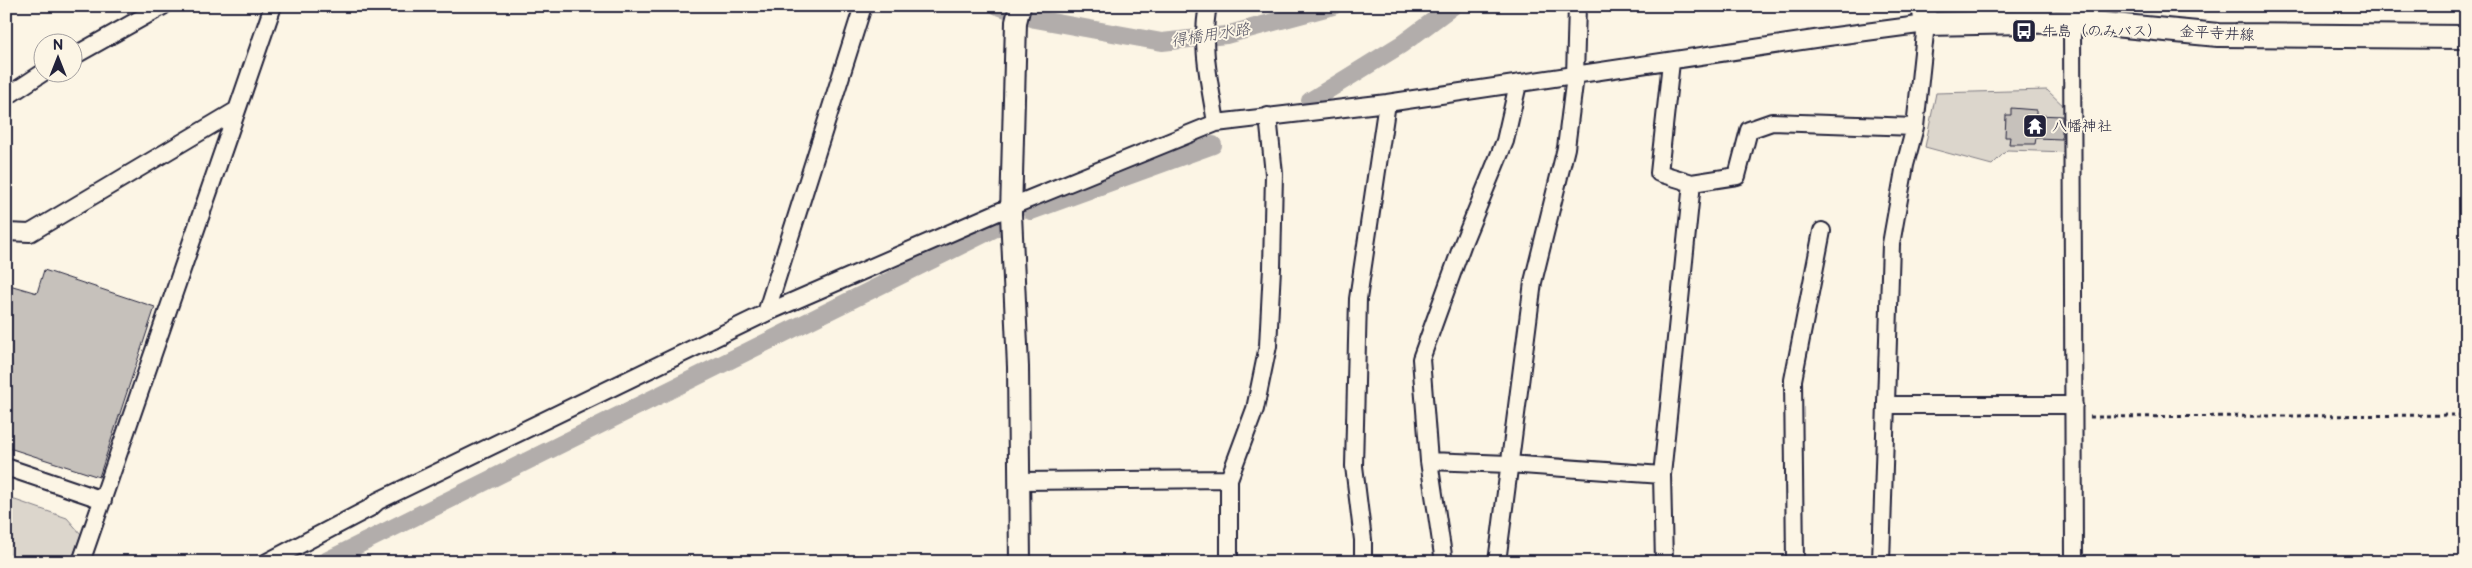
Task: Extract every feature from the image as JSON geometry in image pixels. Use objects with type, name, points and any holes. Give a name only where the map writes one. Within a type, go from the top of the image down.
[{"type":"main road","name":"金平寺井線","points":[[1925,15],[2072,21],[2218,35],[2466,36]]},
{"type":"street","points":[[82,51],[163,6]]},
{"type":"street","points":[[81,562],[273,6]]},
{"type":"street","points":[[766,313],[863,6]]},
{"type":"street","points":[[1208,6],[1204,27],[1205,49],[1216,123]]},
{"type":"street","points":[[1497,562],[1533,282],[1566,148],[1574,76],[1576,6]]},
{"type":"street","points":[[1018,14],[1012,218],[1018,368],[1020,562]]},
{"type":"street","points":[[267,562],[370,508],[378,501],[766,313],[1012,218],[1216,123],[1387,103],[1671,62],[1828,37],[1925,15],[1914,127],[1905,165],[1891,244],[1881,562]]},
{"type":"street","points":[[2072,21],[2074,562]]},
{"type":"street","points":[[1671,62],[1659,173],[1692,183],[1737,176],[1749,130],[1772,122],[1914,127]]},
{"type":"street","points":[[6,97],[32,80]]},
{"type":"street","points":[[1444,562],[1429,460],[1421,359],[1463,243],[1505,141],[1518,84]]},
{"type":"street","points":[[1363,562],[1363,540],[1354,466],[1358,299],[1387,103]]},
{"type":"street","points":[[6,232],[30,233],[237,110]]},
{"type":"street","points":[[1229,562],[1228,479],[1254,409],[1268,346],[1274,174],[1268,116]]},
{"type":"street","points":[[1664,562],[1662,475],[1692,183]]},
{"type":"street","points":[[1795,562],[1793,380],[1822,231]]},
{"type":"street","points":[[1886,405],[2074,411]]},
{"type":"street","points":[[1429,460],[1662,475]]},
{"type":"street","points":[[6,468],[103,500]]},
{"type":"street","points":[[1019,481],[1228,479]]},
{"type":"path","points":[[2074,411],[2466,415]]},
{"type":"shaded area","points":[[2047,90],[2069,111],[2067,152],[2007,150],[1992,165],[1925,147],[1936,93]]},
{"type":"shaded area","points":[[6,500],[15,500],[67,518],[81,534],[71,562],[6,562]]},
{"type":"building","name":"八幡神社","points":[[2011,108],[2036,110],[2036,115],[2062,116],[2062,139],[2036,138],[2035,144],[2009,144],[2010,137],[2005,137],[2006,115],[2011,115]]},
{"type":"building","points":[[44,270],[155,307],[99,477],[6,447],[6,284],[37,293]]},
{"type":"waterway","name":"得橋用水路","points":[[998,6],[1035,19],[1162,42],[1226,35],[1333,6]]},
{"type":"waterway","points":[[1310,101],[1402,44],[1453,6]]},
{"type":"waterway","points":[[1031,211],[1213,145]]},
{"type":"waterway","points":[[324,562],[1000,226]]},
{"type":"place","name":"牛島（のみバス）","points":[[2024,31]]},
{"type":"place","name":"八幡神社","points":[[2035,126]]}]
